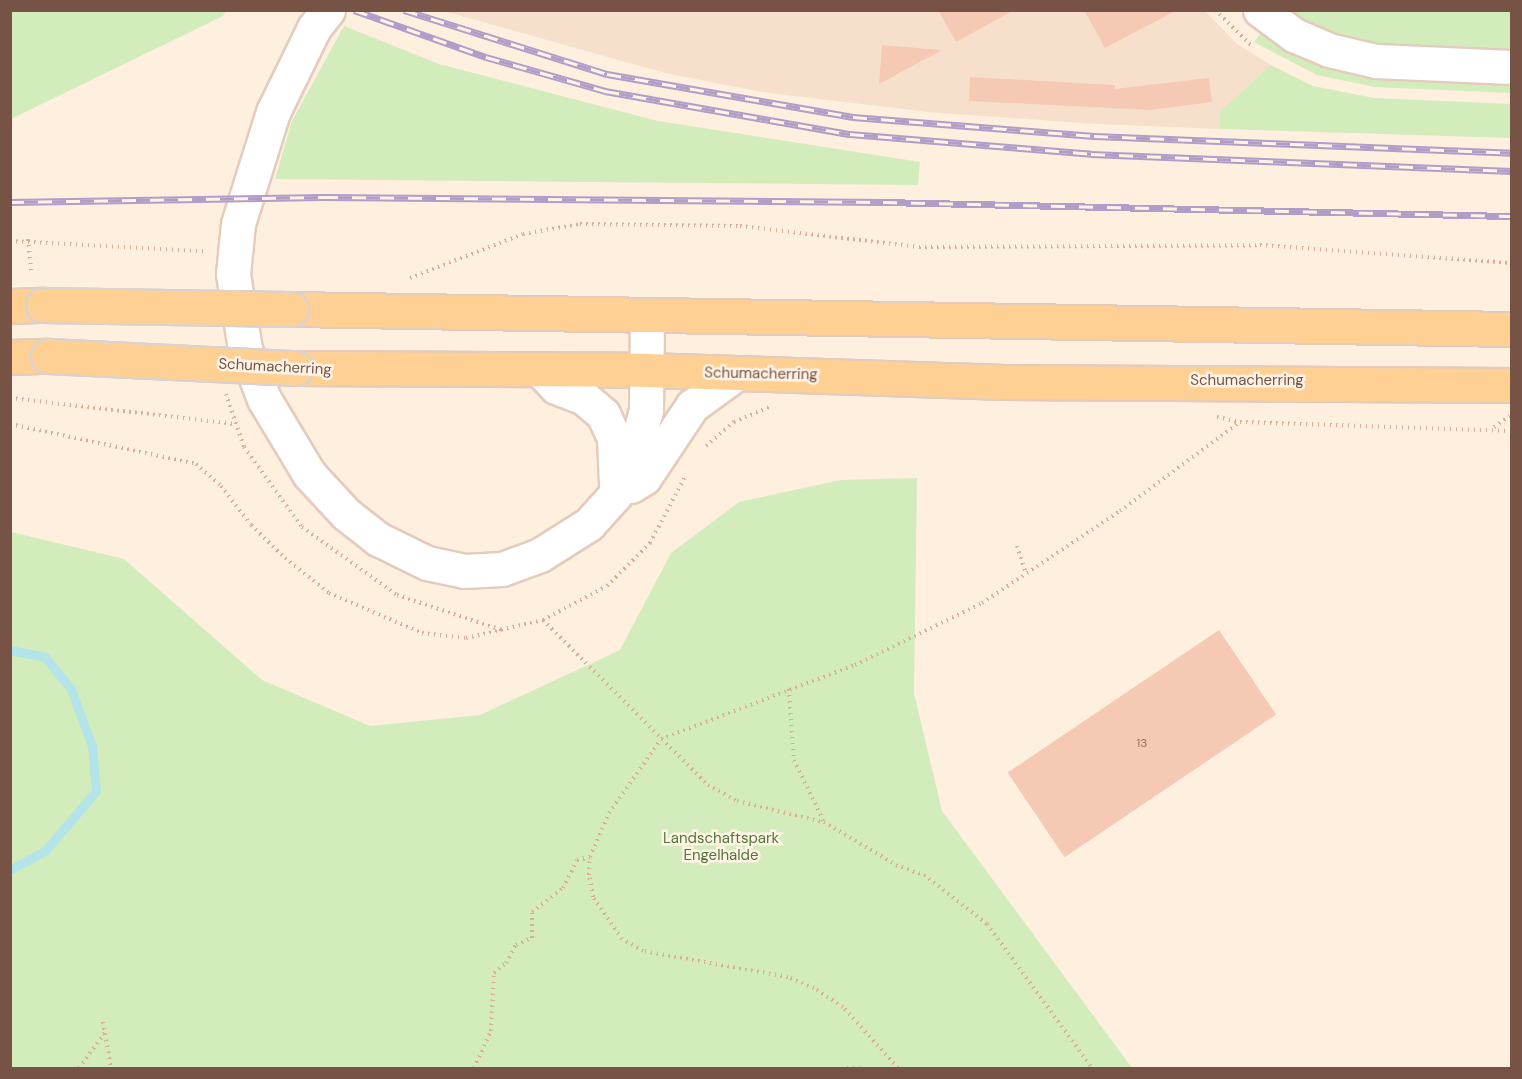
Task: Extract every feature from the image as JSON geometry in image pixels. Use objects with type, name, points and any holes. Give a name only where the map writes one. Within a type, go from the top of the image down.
[{"type":"main road","points":[[29,298],[291,309],[1512,328]]},
{"type":"main road","name":"Schumacherring","points":[[10,357],[48,356],[296,368],[646,370],[1005,382],[1512,385]]},
{"type":"street","points":[[328,10],[314,28],[273,112],[238,224],[234,274],[245,349],[287,443],[346,514],[378,539],[427,563],[464,571],[502,569],[540,555],[589,524],[616,494],[632,463],[646,410],[647,315]]},
{"type":"street","points":[[1260,10],[1320,46],[1376,61],[1512,68]]},
{"type":"street","points":[[541,371],[556,387],[584,398],[603,414],[614,438],[616,494]]},
{"type":"street","points":[[616,494],[644,478],[692,406],[736,374]]},
{"type":"path","points":[[406,279],[523,234],[580,224],[740,226],[920,247],[1260,245],[1512,263]]},
{"type":"path","points":[[28,239],[29,298]]},
{"type":"path","points":[[10,241],[28,239],[211,252]]},
{"type":"path","points":[[10,398],[236,424]]},
{"type":"path","points":[[700,450],[734,422],[779,403]]},
{"type":"path","points":[[1211,416],[1240,422],[1493,427],[1512,431]]},
{"type":"path","points":[[1493,427],[1512,416]]},
{"type":"path","points":[[898,1068],[843,1007],[814,988],[788,977],[643,951],[622,939],[593,897],[590,857],[609,813],[661,740],[921,636],[1026,574],[1240,422]]},
{"type":"path","points":[[10,424],[196,464],[285,558],[329,593],[411,629],[466,638],[543,620],[607,586],[650,543],[690,468]]},
{"type":"path","points":[[1017,546],[1026,574]]},
{"type":"path","points":[[543,620],[708,785],[737,801],[824,822],[896,865],[924,875],[987,924],[1092,1068]]},
{"type":"path","points":[[789,689],[794,760],[824,822]]},
{"type":"path","points":[[474,1068],[491,1031],[494,973],[506,963],[516,945],[532,938],[532,912],[563,888],[577,860],[590,857]]},
{"type":"path","points":[[103,1022],[107,1030],[111,1068]]},
{"type":"path","points":[[79,1068],[107,1030]]},
{"type":"path","points":[[846,1068],[864,1068]]},
{"type":"shaded area","points":[[444,11],[1205,11],[1237,44],[1271,65],[1220,111],[1220,129],[1097,124],[928,112],[762,92],[665,73]]},
{"type":"green space","points":[[11,10],[226,11],[223,16],[11,119]]},
{"type":"green space","points":[[1277,11],[1511,11],[1511,57],[1378,49],[1332,40]]},
{"type":"green space","points":[[344,26],[439,64],[658,121],[920,162],[918,185],[275,179],[292,121]]},
{"type":"green space","points":[[1263,30],[1511,78],[1511,93],[1375,87],[1317,75],[1254,42]]},
{"type":"green space","points":[[1271,65],[1313,86],[1374,98],[1511,104],[1511,138],[1220,129],[1220,111]]},
{"type":"green space","name":"Landschaftspark Engelhalde","points":[[917,478],[914,693],[942,811],[1132,1068],[11,1068],[11,532],[124,559],[262,680],[370,726],[480,715],[620,650],[671,553],[739,502],[841,480]]},
{"type":"building","points":[[938,10],[1014,10],[956,42]]},
{"type":"building","points":[[1084,10],[1177,10],[1105,48]]},
{"type":"building","points":[[882,45],[942,50],[879,84]]},
{"type":"building","points":[[970,77],[1115,85],[1115,89],[1209,78],[1212,102],[1150,110],[969,101]]},
{"type":"building","points":[[1219,630],[1276,715],[1065,857],[1008,773]]},
{"type":"waterway","points":[[10,650],[45,657],[71,689],[92,746],[96,791],[45,851],[10,870]]},
{"type":"railway","points":[[354,10],[486,57],[605,91],[850,134],[1091,154],[1512,171]]},
{"type":"railway","points":[[404,10],[607,74],[853,117],[1094,136],[1512,153]]},
{"type":"railway","points":[[10,202],[324,197],[883,202],[1512,216]]}]
